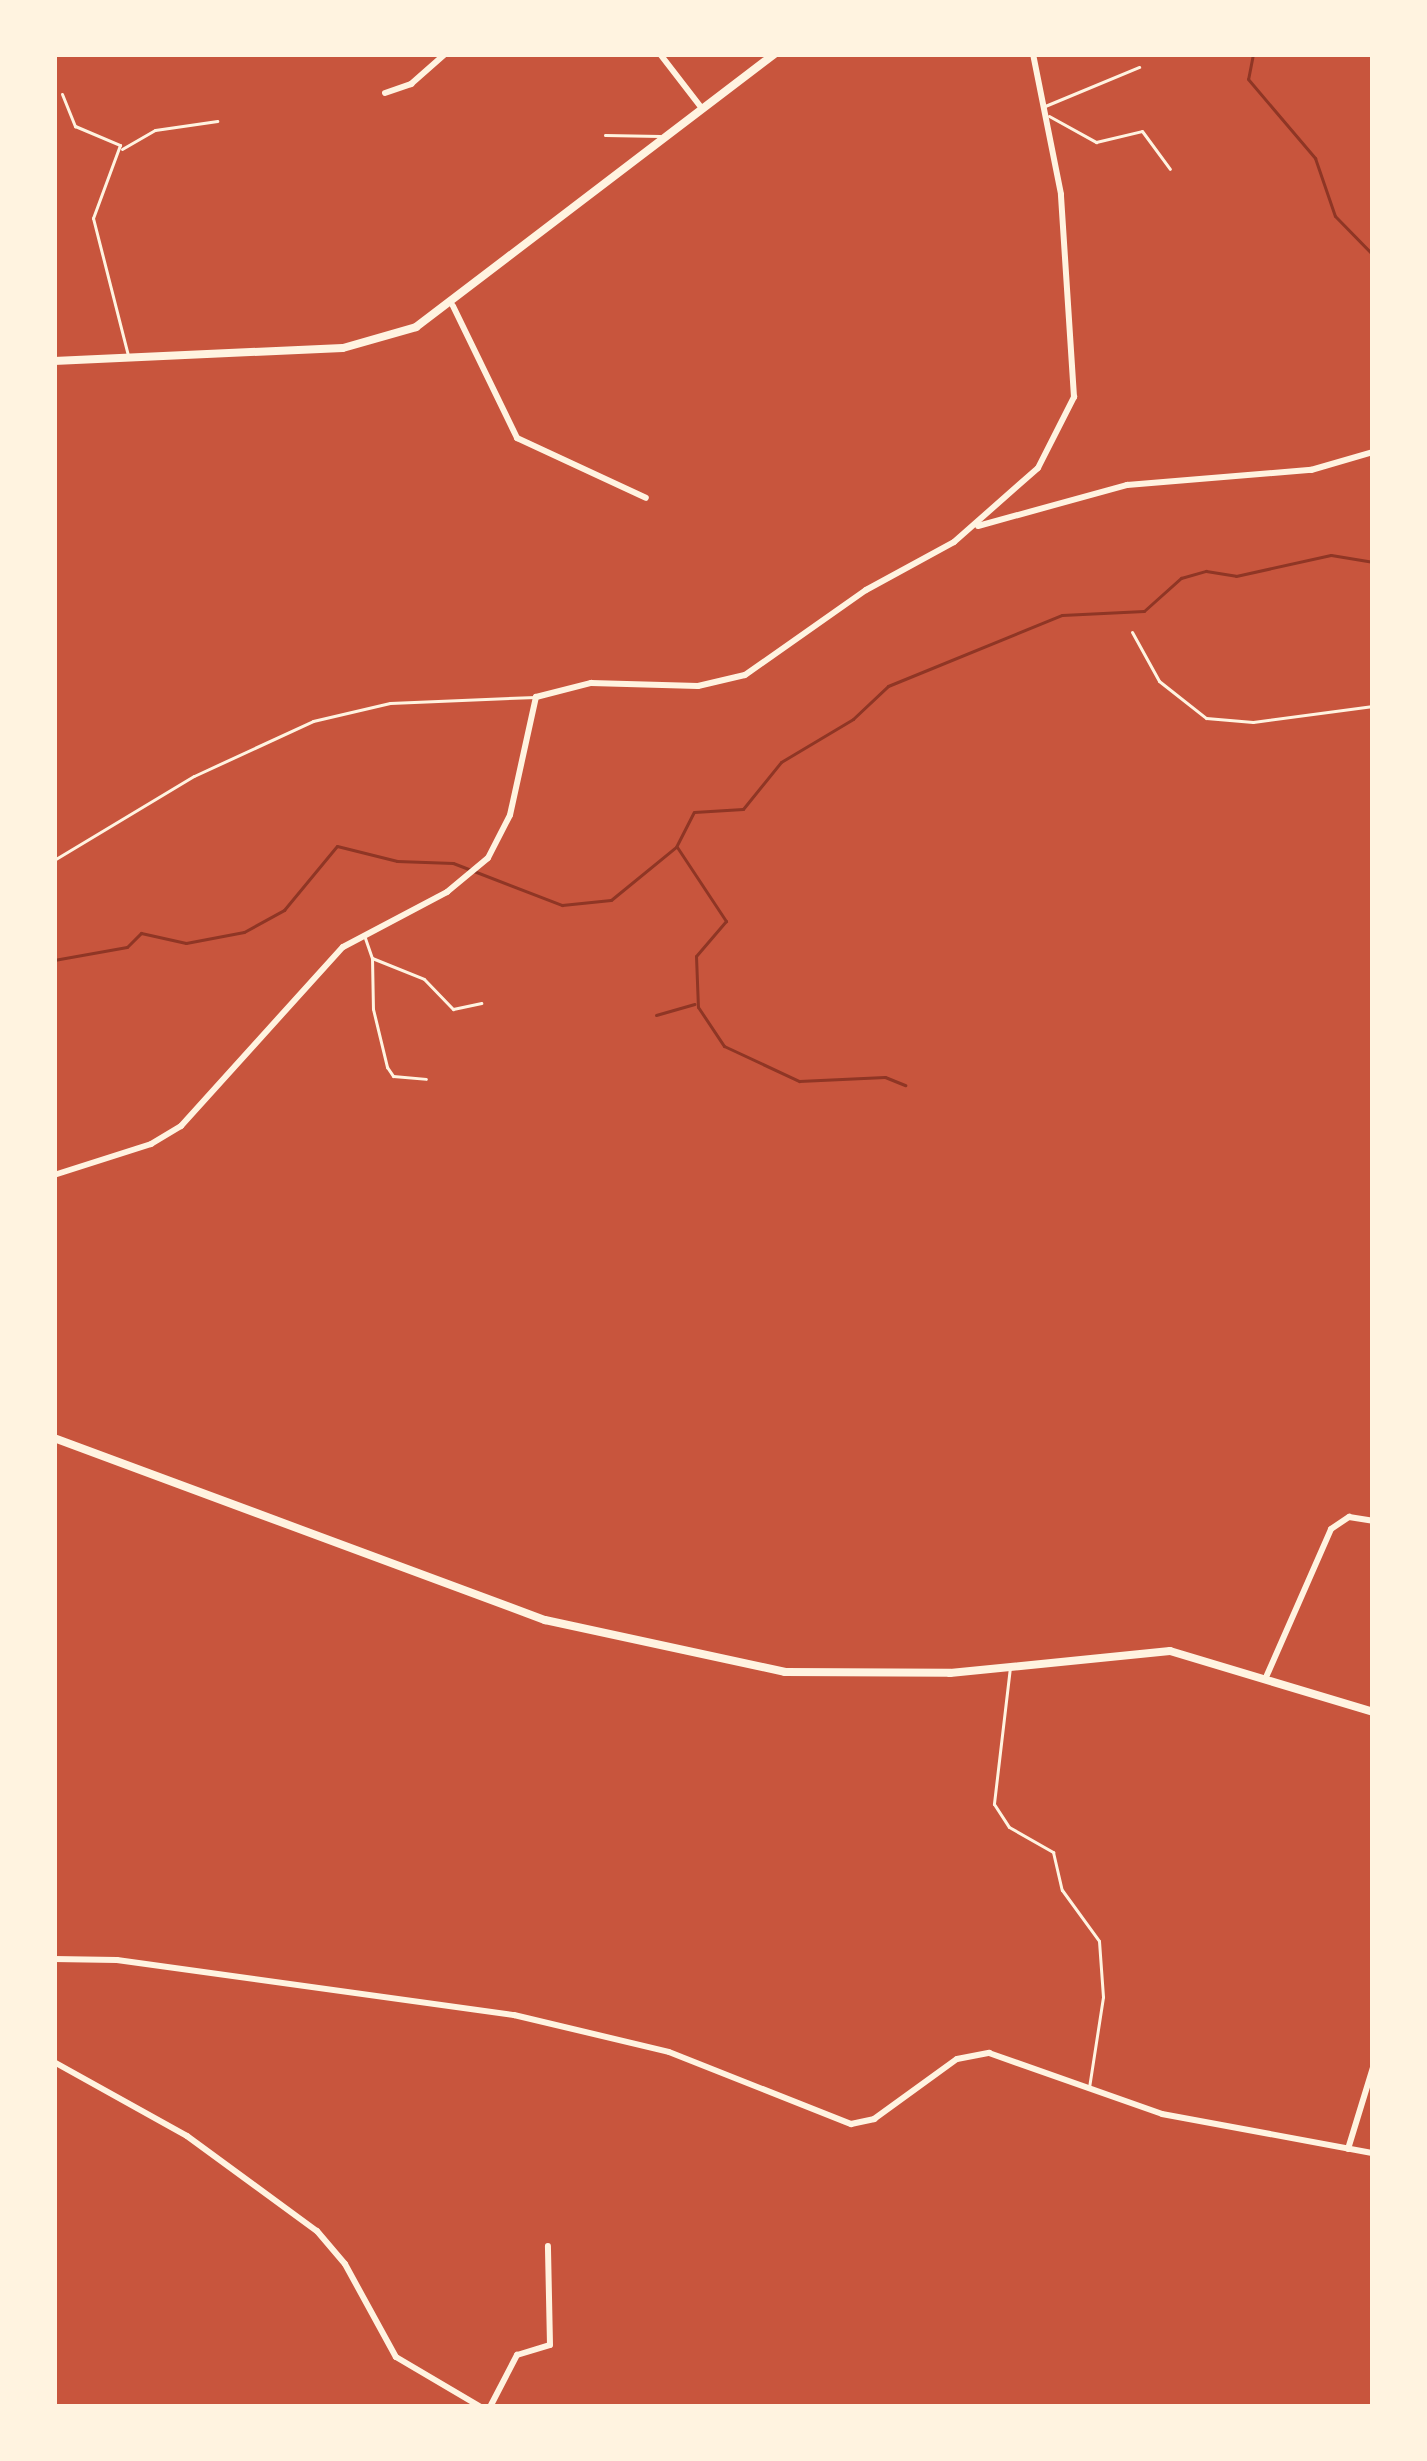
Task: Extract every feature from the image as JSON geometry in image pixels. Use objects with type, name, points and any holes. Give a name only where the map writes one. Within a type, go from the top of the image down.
[{"type":"street","points":[[385,93],[411,84],[445,54]]},
{"type":"street","points":[[660,54],[700,106]]},
{"type":"street","points":[[54,361],[343,348],[403,332],[453,306],[660,136],[775,54]]},
{"type":"street","points":[[54,1175],[151,1144],[181,1126],[364,933],[466,879],[506,828],[536,697],[591,683],[698,686],[745,675],[974,526],[1049,455],[1073,404],[1061,194],[1033,54]]},
{"type":"street","points":[[453,306],[517,438],[646,498]]},
{"type":"street","points":[[974,526],[1127,484],[1291,473],[1373,452]]},
{"type":"street","points":[[54,1438],[545,1620],[797,1674],[1010,1666],[1171,1651],[1267,1675],[1373,1712]]},
{"type":"street","points":[[1267,1675],[1331,1529],[1349,1516],[1373,1521]]},
{"type":"street","points":[[54,1959],[117,1960],[498,2011],[669,2052],[851,2125],[874,2119],[972,2054],[997,2055],[1180,2118],[1373,2152]]},
{"type":"street","points":[[54,2062],[187,2136],[317,2231],[345,2264],[396,2357],[485,2407],[517,2355],[550,2345],[548,2246]]},
{"type":"street","points":[[1348,2149],[1369,2095],[1373,2067]]},
{"type":"lane","points":[[1045,111],[1138,67]]},
{"type":"lane","points":[[62,94],[75,126],[113,136],[120,149]]},
{"type":"lane","points":[[1045,111],[1096,142],[1142,131],[1170,169]]},
{"type":"lane","points":[[129,357],[93,218],[120,149],[155,130],[217,121]]},
{"type":"lane","points":[[605,135],[660,136]]},
{"type":"lane","points":[[1132,632],[1159,681],[1206,718],[1252,722],[1373,706]]},
{"type":"lane","points":[[54,860],[194,776],[313,721],[389,703],[536,697]]},
{"type":"lane","points":[[364,933],[372,958],[373,1009],[387,1067],[393,1076],[426,1079]]},
{"type":"lane","points":[[372,958],[419,976],[452,1009],[482,1003]]},
{"type":"lane","points":[[1010,1666],[994,1804],[1009,1828],[1053,1852],[1062,1890],[1099,1941],[1103,1997],[1089,2089]]},
{"type":"waterway","points":[[1253,54],[1248,79],[1315,158],[1335,216],[1373,255]]},
{"type":"waterway","points":[[54,960],[127,947],[141,933],[186,943],[244,932],[284,910],[337,846],[397,861],[453,863],[562,905],[611,900],[676,847],[694,812],[743,809],[781,762],[853,719],[888,686],[1062,615],[1144,611],[1181,578],[1206,571],[1236,576],[1331,555],[1373,562]]},
{"type":"waterway","points":[[677,847],[726,921],[696,956],[698,1007],[724,1046],[799,1081],[885,1077],[905,1085]]},
{"type":"waterway","points":[[656,1015],[694,1004]]}]
